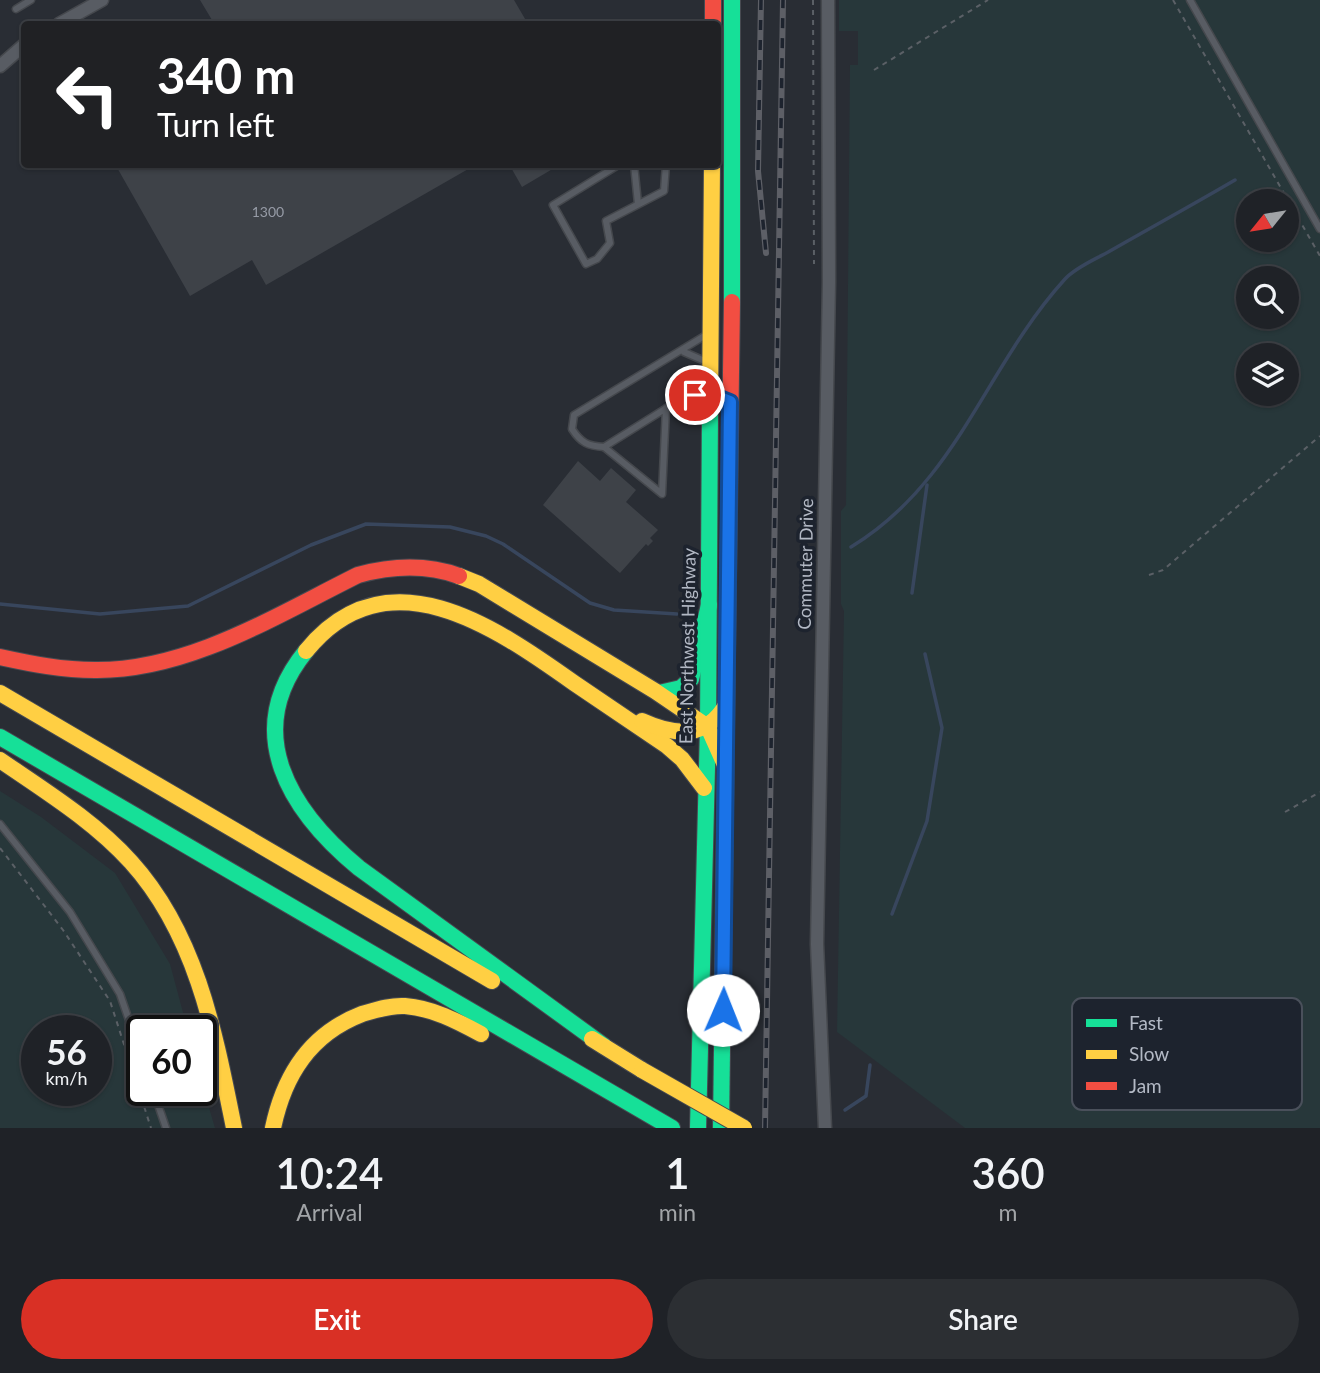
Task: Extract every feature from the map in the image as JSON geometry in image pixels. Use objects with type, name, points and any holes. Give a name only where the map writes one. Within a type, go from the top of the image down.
[{"type":"main road","points":[[713,0],[713,21]]},
{"type":"main road","points":[[720,1128],[733,205],[732,0]]},
{"type":"main road","name":"East Northwest Highway","points":[[698,1128],[704,788],[708,727],[712,168]]},
{"type":"main road","points":[[710,394],[730,402]]},
{"type":"main road","points":[[0,657],[61,671],[96,672],[155,665],[205,648],[358,575],[379,569],[423,567],[443,570],[479,584],[659,693],[708,727],[725,765]]},
{"type":"main road","points":[[604,1046],[344,857],[299,808],[283,777],[277,734],[277,712],[284,689],[305,647],[339,620],[380,604],[421,603],[443,607],[468,617],[599,699],[677,754],[704,788]]},
{"type":"main road","points":[[659,693],[672,692],[692,679],[698,668],[698,647],[709,606]]},
{"type":"main road","points":[[0,694],[744,1128]]},
{"type":"main road","points":[[599,699],[660,730],[708,727],[717,721],[726,705]]},
{"type":"main road","points":[[0,737],[672,1128]]},
{"type":"main road","points":[[0,760],[63,802],[102,835],[131,863],[174,921],[189,952],[199,986],[219,1056],[234,1128]]},
{"type":"main road","points":[[273,1128],[279,1097],[288,1074],[301,1056],[337,1023],[387,1007],[406,1006],[457,1021],[544,1069],[609,1092]]},
{"type":"street","points":[[64,21],[102,0]]},
{"type":"street","name":"Commuter Drive","points":[[825,1128],[817,944],[829,282],[828,0]]},
{"type":"street","points":[[0,66],[21,48]]},
{"type":"lane","points":[[16,9],[31,0]]},
{"type":"lane","points":[[1189,0],[1320,229]]},
{"type":"lane","points":[[614,168],[554,205],[586,264],[597,259],[610,243],[606,221],[664,191],[666,168]]},
{"type":"lane","points":[[634,168],[638,204]]},
{"type":"lane","points":[[666,408],[662,494],[604,447],[589,446],[579,440],[572,429],[575,415],[684,352],[711,332]]},
{"type":"lane","points":[[684,352],[703,358],[710,366]]},
{"type":"lane","points":[[604,447],[681,399],[710,394]]},
{"type":"lane","points":[[0,824],[70,912],[120,994],[127,1015]]},
{"type":"lane","points":[[158,1106],[166,1128]]},
{"type":"path","points":[[813,0],[814,264]]},
{"type":"path","points":[[874,70],[988,0]]},
{"type":"path","points":[[1173,0],[1320,256]]},
{"type":"path","points":[[1149,575],[1163,570],[1320,436]]},
{"type":"path","points":[[1284,812],[1320,792]]},
{"type":"path","points":[[0,848],[62,930],[110,1001],[150,1128]]},
{"type":"shaded area","points":[[839,0],[1320,0],[1320,1128],[965,1128],[837,1032],[844,611],[841,604],[841,511],[846,505],[850,65],[858,65],[858,31],[839,31]]},
{"type":"shaded area","points":[[0,791],[41,817],[115,873],[170,964],[184,1015],[126,1015],[126,1106],[209,1106],[215,1128],[0,1128]]},
{"type":"building","points":[[200,0],[514,0],[526,21],[210,21],[212,20]]},
{"type":"building","points":[[117,168],[470,168],[266,285],[252,260],[190,296]]},
{"type":"building","points":[[511,168],[554,168],[522,187]]},
{"type":"building","points":[[578,461],[600,481],[611,468],[636,490],[626,502],[658,530],[650,538],[653,541],[648,546],[646,544],[620,573],[543,505]]},
{"type":"waterway","points":[[851,547],[888,520],[918,490],[945,457],[1037,313],[1065,279],[1086,264],[1235,180]]},
{"type":"waterway","points":[[912,593],[927,485]]},
{"type":"waterway","points":[[0,604],[100,614],[188,606],[311,545],[366,524],[450,527],[486,536],[503,544],[590,603],[614,610],[677,614]]},
{"type":"waterway","points":[[892,914],[927,821],[942,728],[925,654]]},
{"type":"waterway","points":[[845,1110],[866,1096],[870,1065]]},
{"type":"railway","points":[[761,0],[758,171],[766,253]]},
{"type":"railway","points":[[765,1128],[783,0]]},
{"type":"traffic: fast","points":[[732,0],[732,302]]},
{"type":"traffic: fast","points":[[698,1128],[708,727],[710,409]]},
{"type":"traffic: fast","points":[[659,693],[681,688],[691,679],[709,605]]},
{"type":"traffic: fast","points":[[306,651],[286,681],[277,711],[276,740],[282,768],[295,796],[312,821],[334,846],[359,868],[604,1046]]},
{"type":"traffic: fast","points":[[721,1128],[727,654]]},
{"type":"traffic: fast","points":[[0,737],[672,1128]]},
{"type":"traffic: slow","points":[[710,409],[712,168]]},
{"type":"traffic: slow","points":[[459,576],[479,584],[655,691],[708,727],[725,765]]},
{"type":"traffic: slow","points":[[306,651],[338,621],[371,606],[406,602],[441,608],[476,622],[543,661],[667,746],[682,759],[704,788]]},
{"type":"traffic: slow","points":[[0,693],[492,981]]},
{"type":"traffic: slow","points":[[642,721],[666,730],[689,731],[709,724],[726,705]]},
{"type":"traffic: slow","points":[[0,760],[101,833],[131,862],[154,891],[188,953],[200,987],[234,1128]]},
{"type":"traffic: slow","points":[[273,1128],[284,1091],[302,1059],[314,1045],[344,1022],[384,1008],[405,1006],[425,1009],[481,1034]]},
{"type":"traffic: slow","points":[[592,1039],[642,1070]]},
{"type":"traffic: slow","points":[[642,1070],[744,1128]]},
{"type":"traffic: jam","points":[[713,0],[713,21]]},
{"type":"traffic: jam","points":[[727,654],[732,302]]},
{"type":"traffic: jam","points":[[0,657],[71,669],[130,668],[198,651],[231,638],[358,575],[383,570],[421,568],[459,576]]},
{"type":"route","points":[[695,395],[710,394],[730,402],[723,1010]]}]
